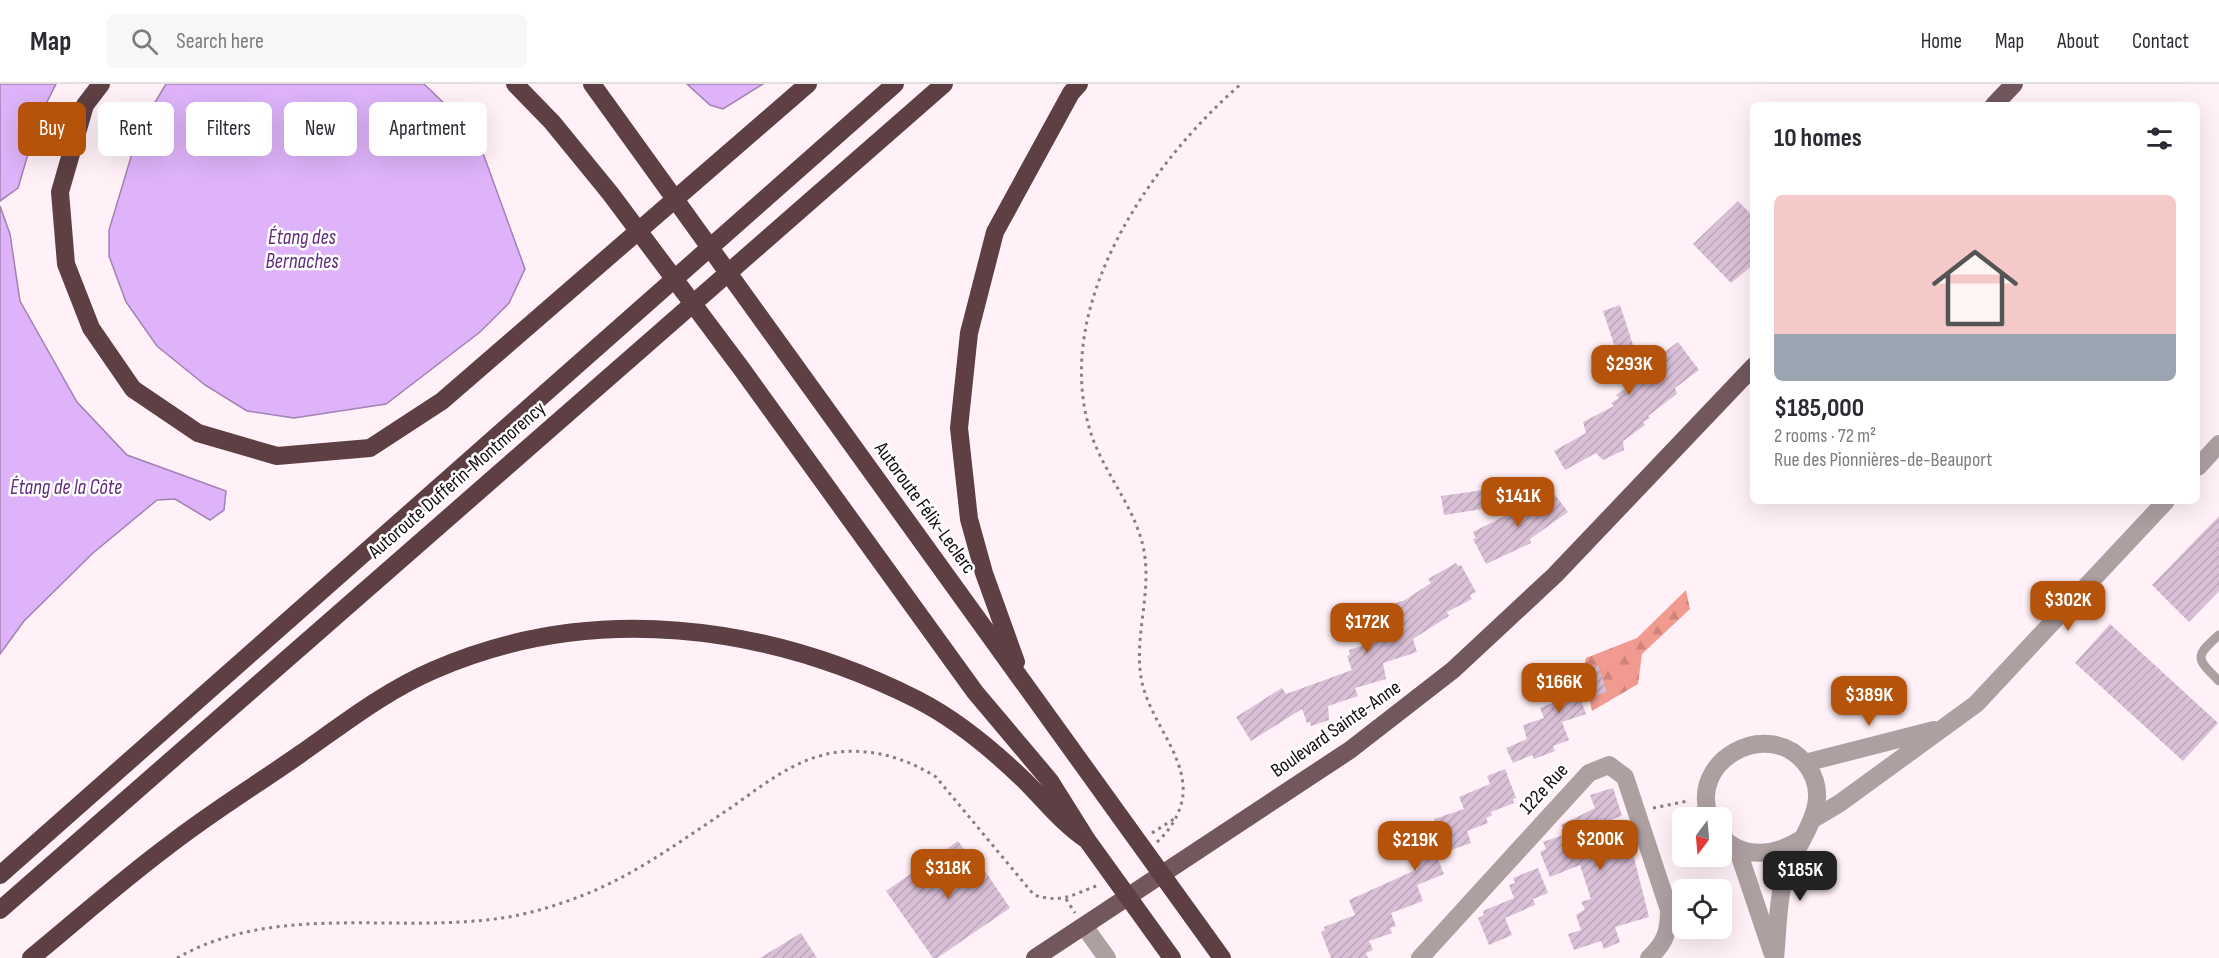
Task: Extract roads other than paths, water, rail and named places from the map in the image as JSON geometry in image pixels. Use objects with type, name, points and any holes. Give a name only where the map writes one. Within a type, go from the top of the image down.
[{"type":"highway","points":[[101,84],[85,105],[60,192],[66,264],[92,328],[133,390],[198,433],[277,456],[370,448],[442,401],[808,84]]},
{"type":"highway","points":[[515,84],[552,122],[610,193],[741,368],[975,692],[1050,782],[1087,840],[1172,958]]},
{"type":"highway","name":"Autoroute Félix-Leclerc","points":[[592,84],[1222,958]]},
{"type":"highway","name":"Autoroute Dufferin-Montmorency","points":[[0,875],[895,84]]},
{"type":"highway","name":"Autoroute Dufferin-Montmorency","points":[[0,910],[944,84]]},
{"type":"highway","points":[[1022,681],[984,573],[969,519],[959,428],[969,333],[995,232],[1071,93],[1079,84]]},
{"type":"highway","points":[[31,958],[169,845],[385,696],[433,670],[480,653],[573,631],[613,628],[710,633],[764,643],[836,664],[919,700],[948,717],[1011,768],[1067,826],[1087,840]]},
{"type":"main road","points":[[1997,102],[2014,84]]},
{"type":"main road","name":"Boulevard Sainte-Anne","points":[[1035,958],[1350,750],[1454,670],[1555,575],[1750,370]]},
{"type":"street","points":[[2200,465],[2219,444]]},
{"type":"street","points":[[1775,958],[1785,878],[1800,840],[1815,818],[1840,803],[1976,704],[2163,504]]},
{"type":"street","points":[[1805,763],[1942,728]]},
{"type":"street","points":[[1708,807],[1709,782],[1715,769],[1737,749],[1759,744],[1781,746],[1805,763],[1817,789],[1815,818]]},
{"type":"street","name":"122e Rue","points":[[1420,958],[1589,773],[1609,765],[1626,777],[1669,910],[1669,930],[1662,946],[1649,958]]},
{"type":"street","points":[[1732,844],[1737,848],[1765,854],[1784,850],[1800,840]]},
{"type":"street","points":[[1737,848],[1775,958]]},
{"type":"street","points":[[1084,926],[1107,958]]},
{"type":"lane","points":[[2219,635],[2202,650],[2199,656],[2200,662],[2219,681]]},
{"type":"water","points":[[0,84],[56,84],[47,102],[18,102],[18,156],[27,156],[18,188],[0,201]]},
{"type":"water","name":"Étang des Bernaches","points":[[166,84],[424,84],[443,102],[369,102],[369,156],[484,156],[525,269],[509,303],[480,332],[386,404],[294,418],[247,411],[205,385],[157,346],[126,302],[109,256],[109,230],[131,156],[174,156],[174,102],[155,102]]},
{"type":"water","points":[[687,84],[763,84],[723,109],[710,105]]},
{"type":"water","name":"Étang de la Côte","points":[[0,206],[10,234],[20,301],[77,402],[127,455],[226,491],[224,510],[210,520],[175,499],[157,500],[93,553],[24,621],[0,654]]}]
